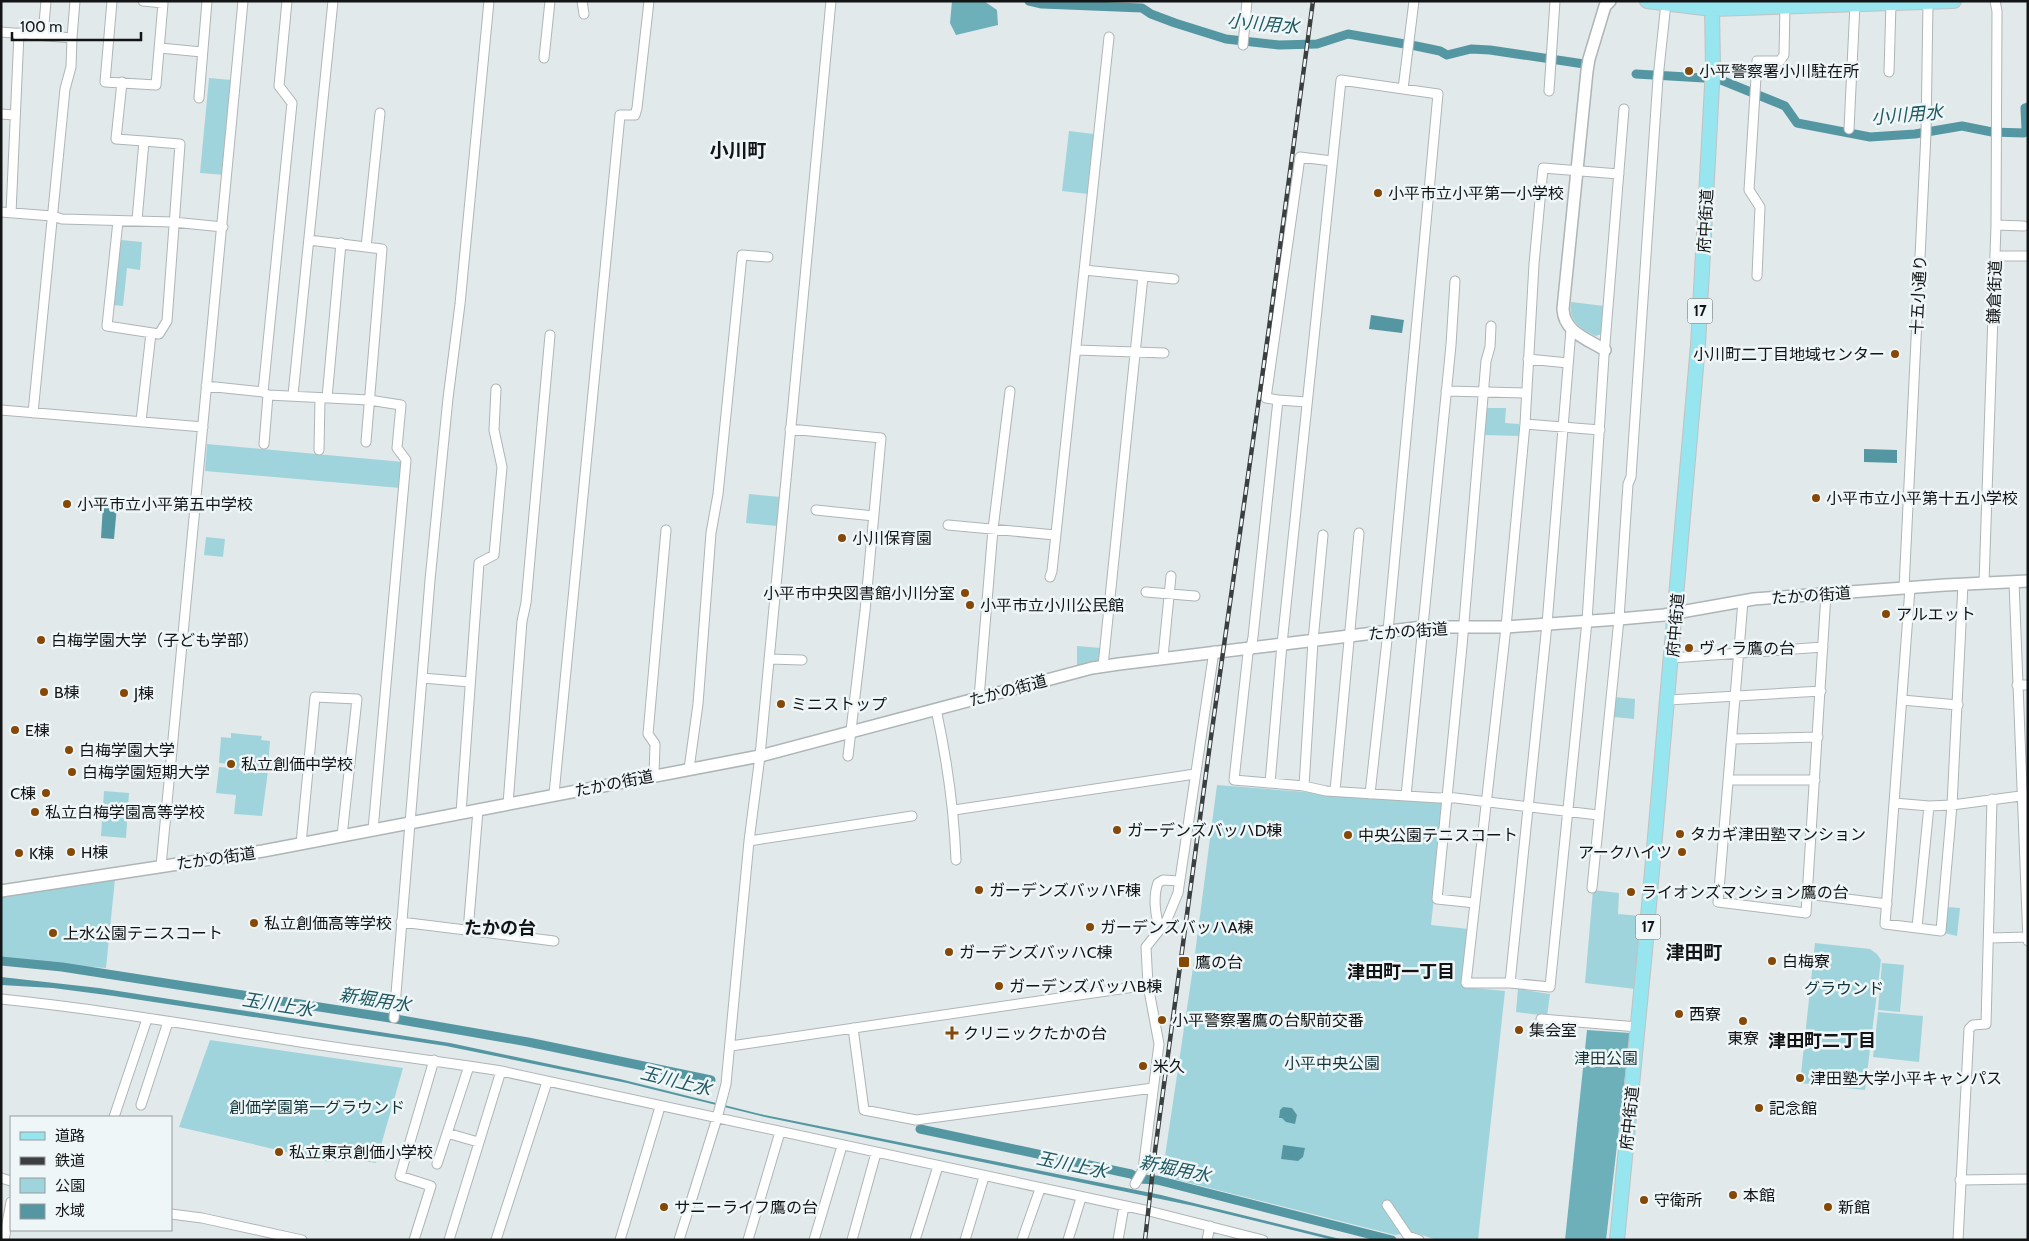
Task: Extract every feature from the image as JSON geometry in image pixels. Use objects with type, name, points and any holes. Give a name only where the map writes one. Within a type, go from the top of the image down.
[{"type":"main road","points":[[1648,1],[1712,9],[1812,3],[1856,4],[1954,1]]},
{"type":"main road","name":"府中街道","points":[[1617,1240],[1672,658],[1698,345],[1705,241],[1712,67],[1712,9]]},
{"type":"street","points":[[43,35],[46,1]]},
{"type":"street","points":[[33,413],[65,89],[70,67],[75,1]]},
{"type":"street","points":[[112,1],[105,82],[156,86],[163,3],[143,1]]},
{"type":"street","points":[[199,98],[207,1]]},
{"type":"street","points":[[160,866],[223,227],[243,1]]},
{"type":"street","points":[[264,444],[265,393],[292,104],[279,86],[287,1]]},
{"type":"street","points":[[293,395],[333,1]]},
{"type":"street","points":[[394,1018],[442,455],[460,304],[489,1]]},
{"type":"street","points":[[544,58],[550,1]]},
{"type":"street","points":[[582,1],[584,14]]},
{"type":"street","points":[[554,794],[620,115],[635,116],[638,108],[649,1]]},
{"type":"street","points":[[679,1240],[723,1096],[731,1046],[749,841],[760,756],[831,1]]},
{"type":"street","points":[[1243,41],[1247,1]]},
{"type":"street","points":[[1403,89],[1414,1]]},
{"type":"street","points":[[1549,91],[1555,1]]},
{"type":"street","points":[[1605,350],[1571,330],[1563,319],[1563,309],[1589,59],[1605,6],[1610,1]]},
{"type":"street","name":"鎌倉街道","points":[[1984,583],[1996,225],[1997,11],[1995,1]]},
{"type":"street","name":"十五小通り","points":[[1917,927],[1885,924],[1902,700],[1933,2]]},
{"type":"street","points":[[1592,888],[1619,619],[1628,484],[1631,477],[1659,75],[1666,3]]},
{"type":"street","points":[[1889,72],[1899,3]]},
{"type":"street","points":[[1849,129],[1856,4]]},
{"type":"street","points":[[1757,276],[1760,207],[1749,190],[1757,60],[1780,61],[1784,55],[1785,6]]},
{"type":"street","points":[[1,32],[72,38]]},
{"type":"street","points":[[19,33],[6,213],[52,216],[62,219],[137,220],[223,227]]},
{"type":"street","points":[[1050,577],[1109,37]]},
{"type":"street","points":[[160,48],[202,52]]},
{"type":"street","points":[[1270,783],[1282,644],[1341,80],[1438,94],[1388,631],[1370,794]]},
{"type":"street","points":[[118,221],[106,326],[160,334],[167,321],[180,144],[116,139],[122,82]]},
{"type":"street","points":[[1619,174],[1543,168],[1534,264],[1525,424],[1506,627],[1466,983],[1510,983],[1550,987],[1587,620],[1605,350],[1619,174],[1624,109]]},
{"type":"street","points":[[366,247],[380,113]]},
{"type":"street","points":[[1,114],[14,115]]},
{"type":"street","points":[[137,220],[144,141]]},
{"type":"street","points":[[1307,402],[1266,398],[1300,157],[1332,161]]},
{"type":"street","points":[[1996,225],[2024,226]]},
{"type":"street","points":[[309,240],[382,249],[366,442]]},
{"type":"street","points":[[319,450],[341,243]]},
{"type":"street","points":[[689,769],[698,704],[711,533],[718,494],[742,255],[768,257]]},
{"type":"street","points":[[1995,256],[2028,256]]},
{"type":"street","points":[[1084,270],[1174,279]]},
{"type":"street","points":[[1103,666],[1143,276]]},
{"type":"street","points":[[1406,796],[1455,281]]},
{"type":"street","points":[[1475,903],[1437,899],[1486,361],[1490,347],[1491,326]]},
{"type":"street","points":[[1510,983],[1546,624],[1571,330]]},
{"type":"street","points":[[141,421],[151,333]]},
{"type":"street","points":[[508,804],[522,621],[526,603],[550,335]]},
{"type":"street","points":[[1076,350],[1164,353]]},
{"type":"street","points":[[1528,359],[1568,363]]},
{"type":"street","points":[[206,386],[265,393],[369,400],[401,405],[397,448],[406,460],[374,830]]},
{"type":"street","points":[[462,813],[479,563],[494,555],[502,467],[494,430],[496,389]]},
{"type":"street","points":[[979,698],[993,530],[1010,391]]},
{"type":"street","points":[[1446,391],[1526,393]]},
{"type":"street","points":[[1278,400],[1251,648],[1248,653],[1234,780],[1370,794],[1447,797],[1598,815]]},
{"type":"street","points":[[1,410],[203,427]]},
{"type":"street","points":[[1525,424],[1600,430]]},
{"type":"street","points":[[790,429],[880,438],[874,516],[848,756]]},
{"type":"street","points":[[816,510],[874,516]]},
{"type":"street","points":[[948,525],[1056,535]]},
{"type":"street","points":[[654,776],[655,744],[648,734],[661,560],[666,530]]},
{"type":"street","points":[[1335,791],[1359,533]]},
{"type":"street","points":[[1304,786],[1313,641],[1323,535]]},
{"type":"street","points":[[1163,657],[1171,576]]},
{"type":"street","name":"たかの街道","points":[[1,891],[301,844],[760,756],[1103,666],[1163,657],[1423,627],[1506,627],[1619,619],[1676,613],[1744,601],[1963,584],[2028,581]]},
{"type":"street","points":[[2014,582],[2017,685],[2025,795],[2028,941]]},
{"type":"street","points":[[1929,806],[1917,927],[1941,931],[1952,805],[1963,584]]},
{"type":"street","points":[[1146,592],[1195,596]]},
{"type":"street","points":[[1744,601],[1718,902],[1806,913],[1826,594]]},
{"type":"street","points":[[1672,658],[1823,647]]},
{"type":"street","points":[[1136,1182],[1143,1170],[1159,1044],[1148,986],[1146,948],[1166,922],[1178,893],[1214,651]]},
{"type":"street","points":[[769,659],[802,660]]},
{"type":"street","points":[[422,678],[470,682]]},
{"type":"street","points":[[2017,685],[2028,685]]},
{"type":"street","points":[[1668,700],[1821,691]]},
{"type":"street","points":[[301,844],[315,696],[356,699],[342,836]]},
{"type":"street","points":[[1902,700],[1958,705]]},
{"type":"street","points":[[936,709],[948,766],[954,810],[956,860]]},
{"type":"street","points":[[1732,739],[1818,737]]},
{"type":"street","points":[[954,810],[1195,774]]},
{"type":"street","points":[[1728,780],[1815,780]]},
{"type":"street","points":[[1894,803],[1929,806],[1952,805],[2025,795]]},
{"type":"street","points":[[1958,1240],[1969,1029],[1973,1025],[1986,1024],[1992,799]]},
{"type":"street","points":[[468,932],[478,810]]},
{"type":"street","points":[[749,841],[912,816]]},
{"type":"street","points":[[1160,928],[1156,919],[1156,888],[1158,882],[1163,880],[1180,881]]},
{"type":"street","points":[[1807,894],[1887,904]]},
{"type":"street","points":[[401,922],[554,942]]},
{"type":"street","points":[[1989,938],[2028,937]]},
{"type":"street","points":[[731,1046],[1148,986]]},
{"type":"street","points":[[1,999],[501,1071],[1081,1198],[1129,1205],[1263,1240]]},
{"type":"street","points":[[114,1116],[147,1019]]},
{"type":"street","points":[[1541,1019],[1638,1027]]},
{"type":"street","points":[[141,1105],[168,1022]]},
{"type":"street","points":[[853,1028],[864,1110],[916,1120],[1153,1088]]},
{"type":"street","points":[[414,1240],[431,1186],[400,1176],[434,1060]]},
{"type":"street","points":[[437,1164],[469,1066]]},
{"type":"street","points":[[449,1240],[501,1071]]},
{"type":"street","points":[[496,1240],[548,1082]]},
{"type":"street","points":[[620,1240],[660,1107]]},
{"type":"street","points":[[748,1240],[780,1132]]},
{"type":"street","points":[[448,1133],[478,1142]]},
{"type":"street","points":[[814,1240],[842,1146]]},
{"type":"street","points":[[852,1240],[876,1153]]},
{"type":"street","points":[[916,1240],[938,1166]]},
{"type":"street","points":[[965,1240],[984,1177]]},
{"type":"street","points":[[1960,1180],[2028,1178]]},
{"type":"street","points":[[1022,1240],[1040,1189]]},
{"type":"street","points":[[1068,1240],[1081,1198]]},
{"type":"street","points":[[1118,1240],[1129,1205]]},
{"type":"street","points":[[1387,1206],[1408,1236],[1419,1240]]},
{"type":"street","points":[[4,1240],[10,1207]]},
{"type":"street","points":[[172,1214],[202,1218],[302,1240]]},
{"type":"street","points":[[1207,1240],[1210,1226]]},
{"type":"green space","points":[[952,1],[984,1],[997,10],[998,25],[956,35],[950,23]]},
{"type":"green space","points":[[209,78],[232,80],[225,175],[200,173]]},
{"type":"green space","points":[[1069,131],[1094,134],[1088,194],[1062,191]]},
{"type":"green space","points":[[121,240],[142,242],[140,270],[127,268],[123,306],[113,305]]},
{"type":"green space","points":[[1571,302],[1604,306],[1602,334],[1595,336],[1576,323],[1571,314]]},
{"type":"green space","points":[[1486,408],[1506,408],[1505,423],[1519,424],[1520,436],[1484,435]]},
{"type":"green space","points":[[207,444],[403,462],[400,488],[205,471]]},
{"type":"green space","points":[[749,494],[780,497],[777,526],[746,523]]},
{"type":"green space","points":[[206,537],[225,539],[223,557],[204,555]]},
{"type":"green space","points":[[1077,646],[1101,648],[1100,660],[1077,666]]},
{"type":"green space","points":[[1614,697],[1635,699],[1634,719],[1614,717]]},
{"type":"green space","points":[[231,733],[262,736],[261,740],[270,741],[268,767],[259,767],[259,770],[228,767],[228,764],[219,763],[221,737],[231,738]]},
{"type":"green space","points":[[219,767],[268,771],[262,816],[234,814],[236,795],[216,793]]},
{"type":"green space","name":"小平中央公園","points":[[1217,785],[1444,803],[1431,925],[1469,929],[1464,987],[1505,991],[1478,1240],[1437,1240],[1413,1232],[1395,1235],[1162,1176],[1194,961]]},
{"type":"green space","points":[[104,791],[129,793],[126,838],[101,836]]},
{"type":"green space","name":"上水公園テニスコート","points":[[115,879],[106,968],[1,960],[1,896]]},
{"type":"green space","points":[[1593,890],[1619,893],[1618,914],[1642,916],[1635,989],[1585,983]]},
{"type":"green space","points":[[1947,907],[1960,908],[1957,936],[1944,933]]},
{"type":"green space","name":"グラウンド","points":[[1815,943],[1870,949],[1881,960],[1865,1090],[1800,1083]]},
{"type":"green space","points":[[1882,963],[1904,965],[1900,1012],[1878,1010]]},
{"type":"green space","points":[[1518,989],[1550,994],[1547,1016],[1516,1012]]},
{"type":"green space","points":[[1878,1012],[1923,1016],[1919,1062],[1873,1057]]},
{"type":"green space","name":"津田公園","points":[[1587,1030],[1630,1033],[1606,1240],[1565,1240]]},
{"type":"green space","name":"創価学園第一グラウンド","points":[[210,1040],[403,1068],[376,1163],[337,1157],[330,1162],[179,1127]]},
{"type":"water","points":[[1371,315],[1404,320],[1402,333],[1369,329]]},
{"type":"water","points":[[1864,449],[1897,450],[1897,463],[1864,462]]},
{"type":"water","points":[[103,505],[117,506],[114,539],[101,538]]},
{"type":"water","points":[[1,977],[99,988],[450,1043],[620,1079],[760,1114],[1161,1195],[1344,1240],[1333,1240],[1194,1206],[765,1117],[627,1083],[446,1046],[114,996],[53,988],[1,985]]},
{"type":"water","points":[[1283,1107],[1292,1108],[1297,1115],[1295,1124],[1279,1118],[1280,1110]]},
{"type":"water","points":[[1283,1145],[1305,1148],[1303,1157],[1298,1161],[1281,1159]]},
{"type":"waterway","name":"小川用水","points":[[1029,1],[1042,4],[1142,8],[1151,14],[1175,23],[1226,39],[1279,45],[1317,44],[1348,34],[1440,51],[1447,55],[1471,49],[1490,50],[1584,64]]},
{"type":"waterway","name":"小川用水","points":[[1636,74],[1704,78]]},
{"type":"waterway","name":"小川用水","points":[[1721,80],[1785,106],[1797,123],[1870,137],[1915,134],[1962,126],[1992,132],[2024,133],[2026,130],[2025,108],[2028,107]]},
{"type":"waterway","name":"新堀用水","points":[[1,961],[62,967],[390,1018],[528,1042],[711,1080]]},
{"type":"waterway","name":"新堀用水","points":[[920,1129],[1131,1174],[1140,1179],[1157,1180],[1392,1240]]},
{"type":"railway","points":[[1145,1240],[1155,1151],[1210,744],[1313,1]]},
{"type":"place","name":"小平警察署小川駐在所","points":[[1689,71]]},
{"type":"place","name":"小平市立小平第一小学校","points":[[1378,193]]},
{"type":"place","name":"小川町二丁目地域センター","points":[[1895,354]]},
{"type":"place","name":"小平市立小平第十五小学校","points":[[1816,498]]},
{"type":"place","name":"小平市立小平第五中学校","points":[[67,504]]},
{"type":"place","name":"小川保育園","points":[[842,538]]},
{"type":"place","name":"小平市中央図書館小川分室","points":[[965,593]]},
{"type":"place","name":"小平市立小川公民館","points":[[970,605]]},
{"type":"place","name":"アルエット","points":[[1886,614]]},
{"type":"place","name":"白梅学園大学（子ども学部）","points":[[41,640]]},
{"type":"place","name":"ヴィラ鷹の台","points":[[1689,648]]},
{"type":"place","name":"B棟","points":[[44,692]]},
{"type":"place","name":"J棟","points":[[124,693]]},
{"type":"place","name":"ミニストップ","points":[[781,704]]},
{"type":"place","name":"E棟","points":[[15,730]]},
{"type":"place","name":"白梅学園大学","points":[[69,750]]},
{"type":"place","name":"私立創価中学校","points":[[231,764]]},
{"type":"place","name":"白梅学園短期大学","points":[[72,772]]},
{"type":"place","name":"C棟","points":[[46,793]]},
{"type":"place","name":"私立白梅学園高等学校","points":[[35,812]]},
{"type":"place","name":"ガーデンズバッハD棟","points":[[1117,830]]},
{"type":"place","name":"タカギ津田塾マンション","points":[[1680,834]]},
{"type":"place","name":"中央公園テニスコート","points":[[1348,835]]},
{"type":"place","name":"H棟","points":[[71,852]]},
{"type":"place","name":"アークハイツ","points":[[1682,852]]},
{"type":"place","name":"K棟","points":[[19,853]]},
{"type":"place","name":"ガーデンズバッハF棟","points":[[979,890]]},
{"type":"place","name":"ライオンズマンション鷹の台","points":[[1631,892]]},
{"type":"place","name":"私立創価高等学校","points":[[254,923]]},
{"type":"place","name":"ガーデンズバッハA棟","points":[[1090,927]]},
{"type":"place","name":"上水公園テニスコート","points":[[53,933]]},
{"type":"place","name":"ガーデンズバッハC棟","points":[[949,952]]},
{"type":"place","name":"白梅寮","points":[[1772,961]]},
{"type":"place","name":"鷹の台","points":[[1184,962]]},
{"type":"place","name":"ガーデンズバッハB棟","points":[[999,986]]},
{"type":"place","name":"西寮","points":[[1679,1014]]},
{"type":"place","name":"小平警察署鷹の台駅前交番","points":[[1162,1020]]},
{"type":"place","name":"東寮","points":[[1743,1021]]},
{"type":"place","name":"集会室","points":[[1519,1030]]},
{"type":"place","name":"クリニックたかの台","points":[[952,1033]]},
{"type":"place","name":"米久","points":[[1143,1066]]},
{"type":"place","name":"津田塾大学小平キャンパス","points":[[1800,1078]]},
{"type":"place","name":"記念館","points":[[1759,1108]]},
{"type":"place","name":"私立東京創価小学校","points":[[279,1152]]},
{"type":"place","name":"本館","points":[[1733,1195]]},
{"type":"place","name":"守衛所","points":[[1644,1200]]},
{"type":"place","name":"サニーライフ鷹の台","points":[[664,1207]]},
{"type":"place","name":"新館","points":[[1828,1207]]},
{"type":"district","name":"小川町","points":[[738,150]]},
{"type":"district","name":"たかの台","points":[[500,928]]},
{"type":"district","name":"津田町","points":[[1694,952]]},
{"type":"district","name":"津田町一丁目","points":[[1401,972]]},
{"type":"district","name":"津田町二丁目","points":[[1822,1041]]},
{"type":"water label","name":"玉川上水","points":[[278,1005]]},
{"type":"water label","name":"玉川上水","points":[[676,1081]]},
{"type":"water label","name":"玉川上水","points":[[1072,1165]]}]
